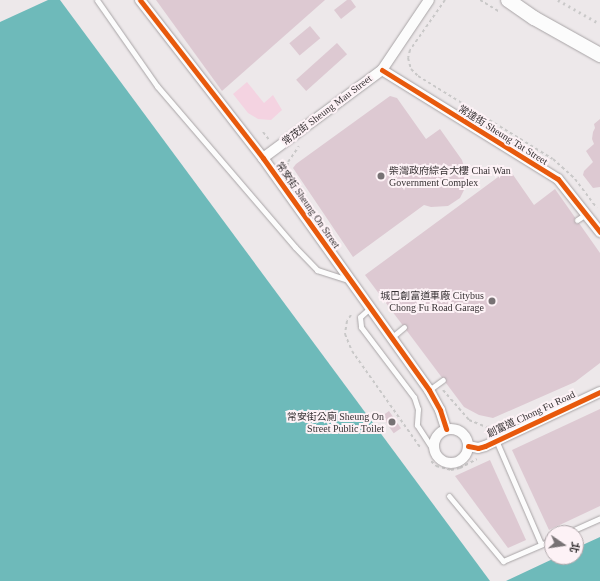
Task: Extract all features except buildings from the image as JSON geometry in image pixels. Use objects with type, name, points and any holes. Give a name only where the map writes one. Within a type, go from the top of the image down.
[{"type":"street","name":"常安街 Sheung On Street","points":[[140,0],[263,158],[391,338],[433,387],[446,429]]},
{"type":"street","name":"常茂街 Sheung Mau Street","points":[[263,158],[382,70],[428,0]]},
{"type":"street","points":[[508,0],[534,18],[600,55]]},
{"type":"street","name":"常達街 Sheung Tat Street","points":[[382,70],[558,179],[600,232]]},
{"type":"street","name":"創富道 Chong Fu Road","points":[[468,446],[478,448],[600,392]]},
{"type":"street","points":[[446,429],[452,429],[463,434],[467,439],[468,446],[465,456],[456,462],[445,462],[436,454],[434,444],[435,439],[446,429]]},
{"type":"lane","points":[[97,0],[157,86],[295,247],[317,270],[350,280]]},
{"type":"lane","points":[[577,220],[586,214]]},
{"type":"lane","points":[[370,308],[360,317],[361,327],[414,397],[418,409],[418,425],[436,454]]},
{"type":"lane","points":[[391,338],[404,327]]},
{"type":"lane","points":[[433,387],[443,380]]},
{"type":"lane","points":[[496,440],[541,544]]},
{"type":"lane","points":[[449,496],[503,562],[544,543]]},
{"type":"lane","points":[[584,525],[600,518]]},
{"type":"path","points":[[445,0],[410,50],[408,58],[411,69],[418,76],[553,159],[575,179],[600,213]]},
{"type":"path","points":[[289,178],[286,171],[288,162],[303,141]]},
{"type":"path","points":[[433,387],[457,409],[477,424],[486,427],[498,426],[505,423]]},
{"type":"shaded area","points":[[247,82],[264,103],[273,95],[282,110],[271,120],[258,119],[248,113],[233,94]]},
{"type":"water","points":[[48,0],[60,0],[490,581],[0,581],[0,22]]},
{"type":"water","points":[[600,537],[600,581],[506,581],[544,563],[544,565],[584,565],[584,544]]},
{"type":"railway","points":[[558,0],[600,24]]},
{"type":"cycle path","points":[[140,0],[263,158],[429,390],[440,410],[446,429]]},
{"type":"cycle path","points":[[382,70],[558,179],[600,232]]},
{"type":"cycle path","points":[[468,446],[478,448],[485,446],[600,392]]},
{"type":"place","name":"柴灣政府綜合大樓 Chai Wan Government Complex","points":[[381,176]]},
{"type":"place","name":"城巴創富道車廠 Citybus Chong Fu Road Garage","points":[[492,301]]},
{"type":"place","name":"常安街公廁 Sheung On Street Public Toilet","points":[[392,422]]}]
